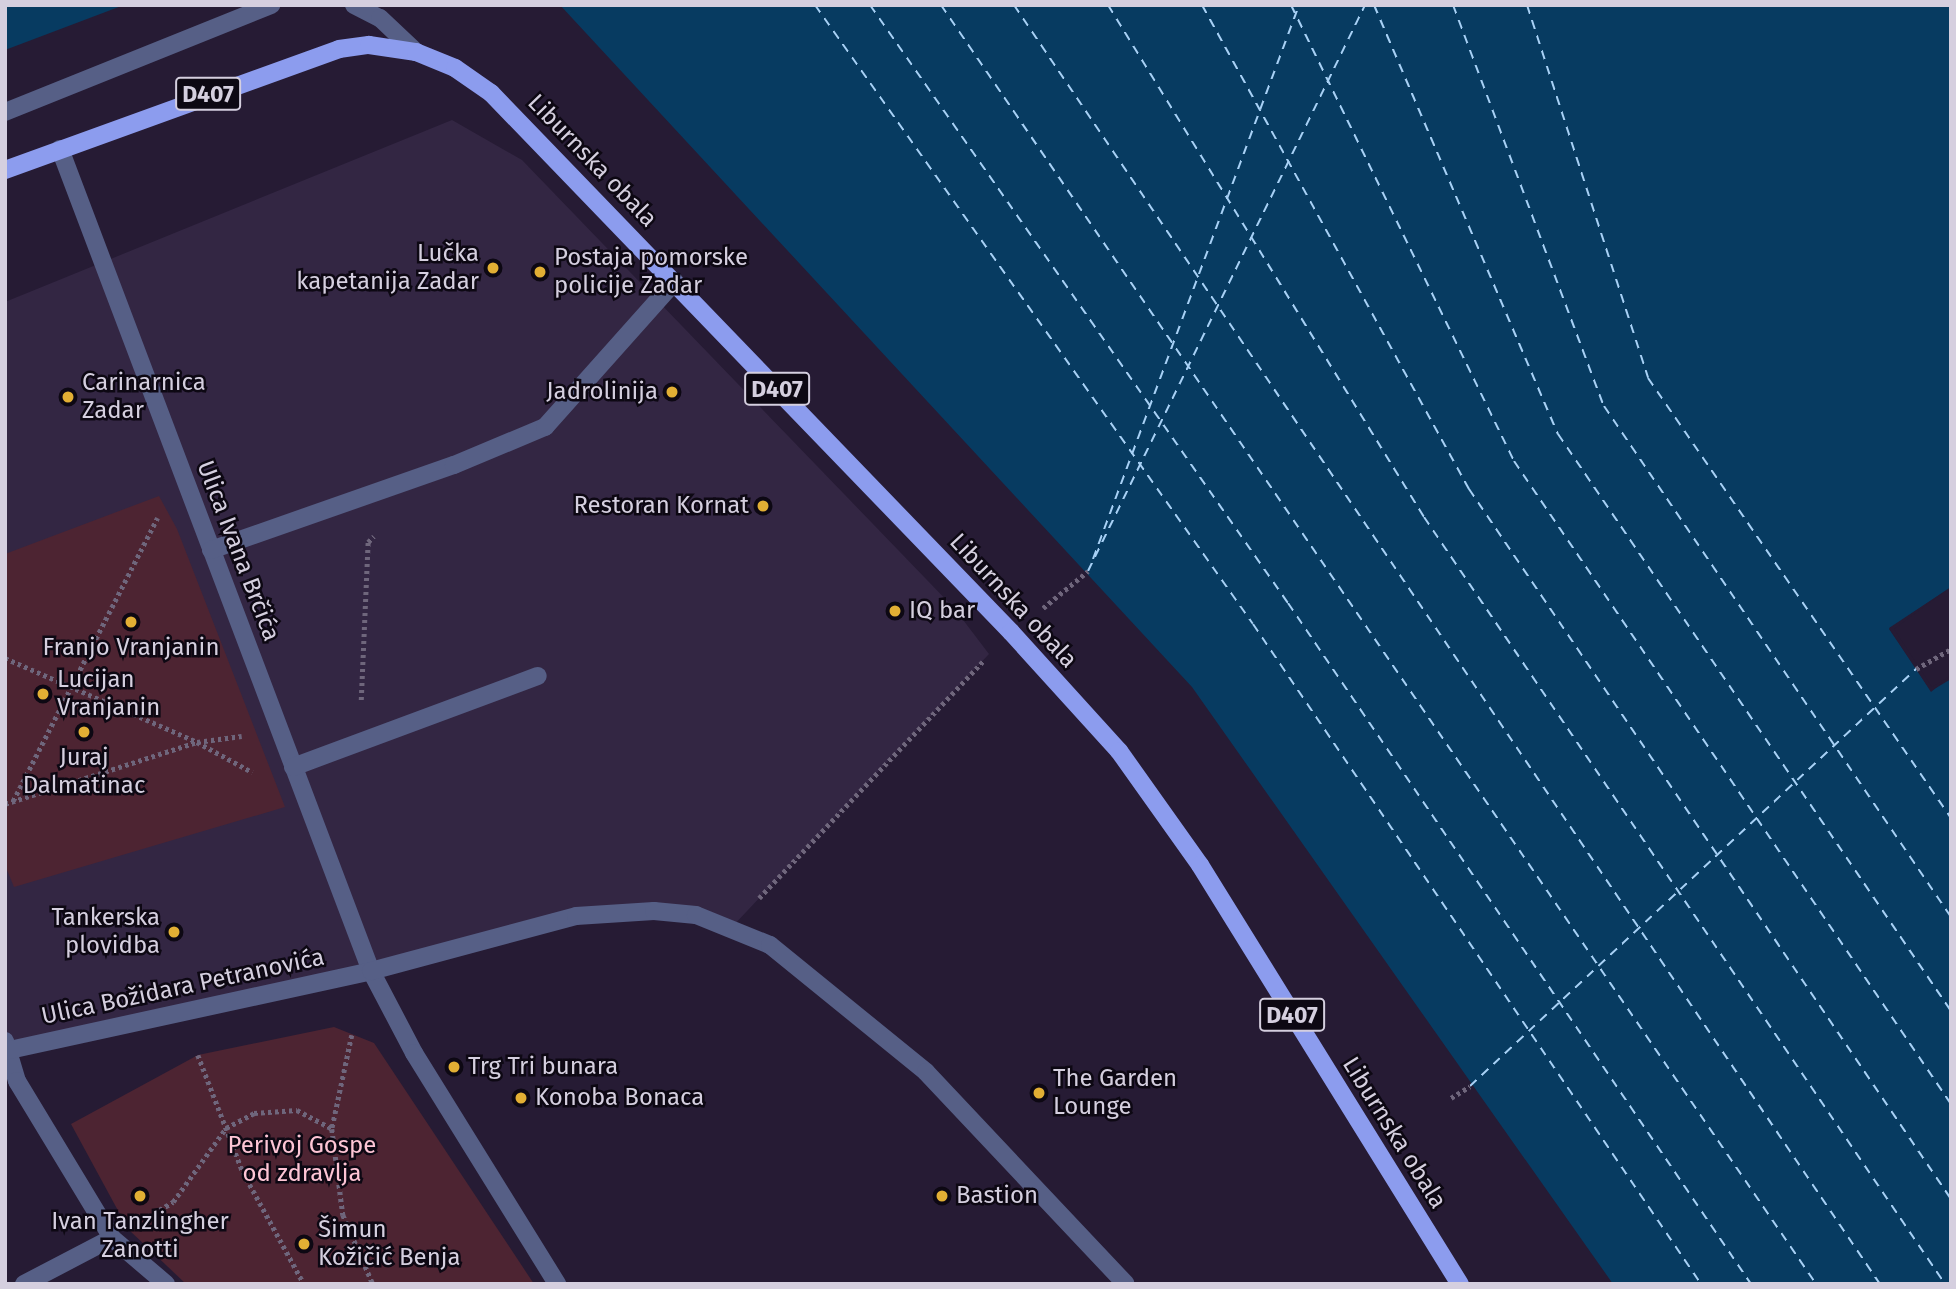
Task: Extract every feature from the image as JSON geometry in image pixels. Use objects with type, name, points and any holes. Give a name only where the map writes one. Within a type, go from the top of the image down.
[{"type":"main road","name":"D407","points":[[5,170],[339,49],[369,45],[416,52]]},
{"type":"main road","name":"Liburnska obala","points":[[416,52],[455,68],[491,93],[674,281],[1119,751],[1187,846],[1460,1284]]},
{"type":"street","points":[[5,112],[271,5]]},
{"type":"street","points":[[354,5],[380,18],[416,52]]},
{"type":"street","name":"Ulica Ivana Brčića","points":[[60,149],[371,971]]},
{"type":"street","points":[[211,550],[454,465],[545,427],[674,281]]},
{"type":"street","points":[[293,767],[538,676]]},
{"type":"street","name":"Ulica Božidara Petranovića","points":[[7,1048],[371,971],[576,916],[654,911],[696,915],[732,926],[770,945],[926,1072],[1126,1284]]},
{"type":"street","points":[[371,971],[414,1053],[557,1284]]},
{"type":"street","points":[[7,1048],[17,1081],[112,1238],[166,1284]]},
{"type":"street","points":[[24,1284],[112,1238]]},
{"type":"path","points":[[13,801],[181,470]]},
{"type":"path","points":[[359,743],[368,542],[377,534]]},
{"type":"path","points":[[1916,669],[1951,649]]},
{"type":"path","points":[[732,926],[989,654]]},
{"type":"path","points":[[5,658],[197,741],[307,802]]},
{"type":"path","points":[[5,804],[197,741],[281,731]]},
{"type":"path","points":[[352,1035],[332,1129],[343,1215],[373,1284]]},
{"type":"path","points":[[198,1055],[243,1172],[304,1284]]},
{"type":"path","points":[[1451,1098],[1470,1086]]},
{"type":"path","points":[[112,1238],[173,1202],[226,1128],[254,1113],[298,1110],[332,1129]]},
{"type":"shaded area","points":[[452,120],[522,160],[954,608],[989,654],[732,927],[696,915],[576,916],[5,1051],[5,302]]},
{"type":"green space","points":[[159,496],[177,529],[285,807],[14,887],[5,865],[5,554]]},
{"type":"green space","name":"Perivoj Gospe od zdravlja","points":[[334,1027],[374,1043],[534,1284],[186,1284],[128,1229],[71,1124],[198,1055]]},
{"type":"water","points":[[5,5],[124,5],[5,50]]},
{"type":"water","points":[[560,5],[1951,5],[1951,587],[1889,629],[1931,691],[1951,679],[1951,1284],[1613,1284],[1192,687]]},
{"type":"pier","points":[[1951,587],[1894,629],[1932,687],[1951,675],[1931,692],[1889,628]]},
{"type":"ferry route","points":[[815,5],[1253,624],[1701,1284]]},
{"type":"ferry route","points":[[870,5],[1288,603],[1751,1284]]},
{"type":"ferry route","points":[[941,5],[1816,1284]]},
{"type":"ferry route","points":[[1014,5],[1880,1284]]},
{"type":"ferry route","points":[[1108,5],[1424,517],[1945,1284]]},
{"type":"ferry route","points":[[1202,5],[1469,489],[1951,1199]]},
{"type":"ferry route","points":[[1291,5],[1514,461],[1951,1104]]},
{"type":"ferry route","points":[[1093,559],[1299,5]]},
{"type":"ferry route","points":[[1088,571],[1365,5]]},
{"type":"ferry route","points":[[1374,5],[1558,434],[1951,1011]]},
{"type":"ferry route","points":[[1453,5],[1604,406],[1951,917]]},
{"type":"ferry route","points":[[1527,5],[1648,378],[1951,818]]},
{"type":"ferry route","points":[[1470,1086],[1916,669]]},
{"type":"place","name":"Lučka kapetanija Zadar","points":[[493,268]]},
{"type":"place","name":"Postaja pomorske policije Zadar","points":[[540,272]]},
{"type":"place","name":"Jadrolinija","points":[[672,392]]},
{"type":"place","name":"Carinarnica Zadar","points":[[68,397]]},
{"type":"place","name":"Restoran Kornat","points":[[763,506]]},
{"type":"place","name":"IQ bar","points":[[895,611]]},
{"type":"place","name":"Franjo Vranjanin","points":[[131,622]]},
{"type":"place","name":"Lucijan Vranjanin","points":[[43,694]]},
{"type":"place","name":"Juraj Dalmatinac","points":[[84,732]]},
{"type":"place","name":"Tankerska plovidba","points":[[174,932]]},
{"type":"place","name":"Trg Tri bunara","points":[[454,1067]]},
{"type":"place","name":"The Garden Lounge","points":[[1039,1093]]},
{"type":"place","name":"Konoba Bonaca","points":[[521,1098]]},
{"type":"place","name":"Ivan Tanzlingher Zanotti","points":[[140,1196]]},
{"type":"place","name":"Bastion","points":[[942,1196]]},
{"type":"place","name":"Šimun Kožičić Benja","points":[[304,1244]]}]
